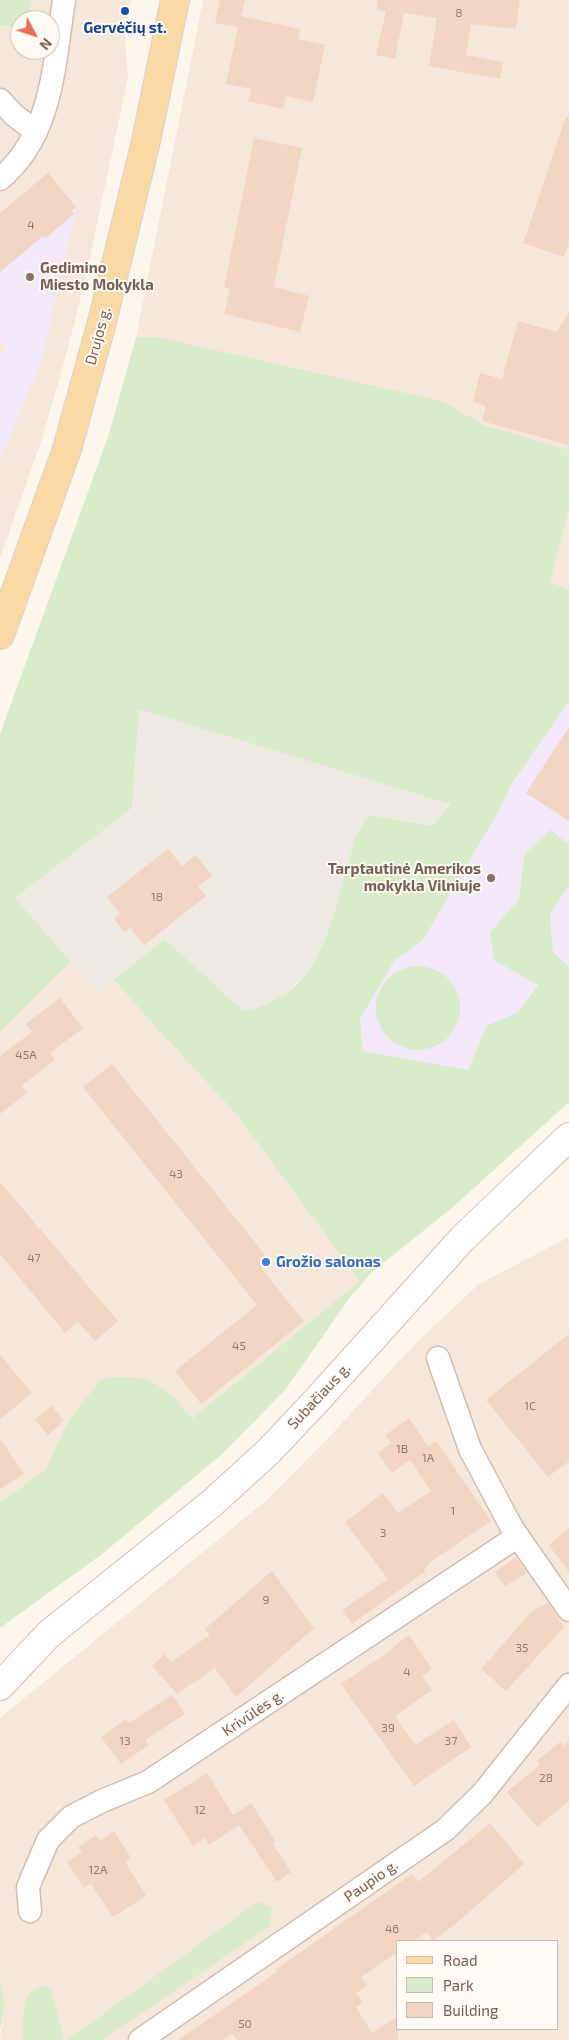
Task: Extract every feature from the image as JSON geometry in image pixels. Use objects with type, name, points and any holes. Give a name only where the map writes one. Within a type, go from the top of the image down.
[{"type":"main road","name":"Drujos g.","points":[[0,635],[67,449],[99,331],[146,141],[175,0]]},
{"type":"main road","name":"Subačiaus g.","points":[[0,1686],[49,1634],[211,1504],[269,1451],[462,1238],[569,1137]]},
{"type":"main road","name":"Subačiaus g.","points":[[0,1657],[49,1634]]},
{"type":"street","points":[[0,179],[18,162],[36,132],[44,113],[64,0]]},
{"type":"street","points":[[0,100],[14,115],[36,132]]},
{"type":"street","points":[[438,1358],[470,1449],[518,1536],[569,1610]]},
{"type":"street","name":"Krivūlės g.","points":[[30,1911],[28,1887],[36,1866],[48,1840],[72,1817],[102,1801],[148,1782],[518,1536]]},
{"type":"street","name":"Paupio g.","points":[[140,2040],[445,1830],[482,1794],[569,1685]]},
{"type":"shaded area","points":[[0,0],[131,0],[125,36],[128,77],[85,281],[42,439],[0,558]]},
{"type":"shaded area","points":[[203,0],[569,0],[569,654],[157,337],[136,337]]},
{"type":"shaded area","name":"Gedimino Miesto Mokykla","points":[[48,173],[76,207],[72,211],[76,211],[41,362],[0,462],[0,354],[7,348],[0,340],[0,213]]},
{"type":"shaded area","name":"Tarptautinė Amerikos mokykla Vilniuje","points":[[569,701],[569,844],[550,831],[524,855],[519,899],[490,932],[494,960],[538,984],[517,1013],[486,1026],[468,1070],[363,1051],[360,1019],[394,961],[423,940],[496,816],[511,785]]},
{"type":"shaded area","points":[[139,708],[450,803],[432,826],[328,935],[314,966],[286,993],[268,1006],[244,1013],[165,939],[100,993],[15,898],[132,808]]},
{"type":"shaded area","points":[[569,886],[569,966],[553,952],[550,913]]},
{"type":"shaded area","points":[[71,961],[100,993],[114,980],[237,1115],[361,1281],[193,1418],[164,1389],[69,1420],[45,1470],[0,1502],[0,1032]]},
{"type":"shaded area","points":[[569,1237],[569,2040],[0,2040],[5,2005],[0,1978],[0,1718],[269,1498],[417,1342],[479,1284]]},
{"type":"green space","points":[[0,0],[32,0],[30,10],[10,10],[10,26],[0,25]]},
{"type":"green space","points":[[136,337],[157,337],[445,402],[483,425],[569,450],[569,507],[550,582],[569,590],[569,701],[511,785],[496,816],[423,940],[394,961],[360,1019],[363,1051],[468,1070],[486,1026],[517,1013],[538,985],[494,960],[490,932],[519,899],[524,855],[550,830],[569,844],[569,886],[550,913],[553,952],[569,966],[569,1102],[453,1207],[371,1273],[348,1300],[286,1389],[221,1455],[102,1554],[0,1628],[0,1502],[45,1470],[69,1420],[101,1379],[126,1377],[143,1379],[158,1385],[169,1393],[193,1418],[360,1281],[237,1115],[114,980],[165,939],[244,1012],[270,1003],[290,990],[306,974],[318,956],[335,912],[356,838],[369,815],[432,826],[450,804],[139,709],[132,808],[15,898],[71,961],[0,1032],[0,734],[109,434]]},
{"type":"green space","points":[[418,966],[434,969],[448,978],[457,992],[460,1008],[457,1024],[448,1038],[434,1047],[418,1050],[402,1047],[388,1038],[379,1024],[376,1008],[379,992],[388,978],[402,969]]},
{"type":"green space","points":[[257,1902],[273,1908],[269,1927],[101,2040],[65,2040],[94,2021]]},
{"type":"green space","points":[[0,1978],[5,2005],[0,2031]]},
{"type":"green space","points":[[45,1986],[51,1990],[64,2040],[23,2040],[23,2014],[26,2000],[36,1989]]},
{"type":"building","points":[[220,0],[245,0],[241,16],[300,29],[298,39],[325,45],[313,102],[286,96],[283,109],[248,101],[251,89],[226,84],[238,27],[215,23]]},
{"type":"building","points":[[378,0],[520,0],[516,29],[471,24],[466,55],[503,62],[500,79],[429,66],[437,18],[404,13],[395,59],[376,55],[386,11],[377,10]]},
{"type":"building","points":[[566,117],[569,117],[569,242],[564,257],[523,243]]},
{"type":"building","points":[[254,138],[302,148],[274,287],[309,296],[300,332],[224,314],[230,288],[224,287]]},
{"type":"building","name":"Gedimino Miesto Mokykla","points":[[48,173],[76,207],[71,211],[74,214],[46,238],[43,236],[0,272],[0,213]]},
{"type":"building","points":[[569,312],[569,445],[482,421],[486,406],[473,402],[480,373],[502,379],[518,321],[557,332]]},
{"type":"building","points":[[569,727],[569,821],[526,793]]},
{"type":"building","points":[[168,849],[182,866],[196,855],[212,876],[198,886],[206,896],[144,945],[130,928],[124,932],[114,919],[120,914],[107,897]]},
{"type":"building","points":[[60,998],[83,1028],[50,1053],[55,1060],[21,1086],[27,1093],[0,1114],[0,1056],[32,1032],[26,1024]]},
{"type":"building","points":[[112,1064],[270,1261],[261,1268],[304,1321],[201,1404],[175,1371],[257,1305],[83,1087]]},
{"type":"building","points":[[0,1182],[118,1321],[95,1341],[78,1322],[65,1333],[0,1254]]},
{"type":"building","points":[[569,1334],[569,1461],[548,1477],[486,1400]]},
{"type":"building","points":[[0,1355],[32,1393],[0,1419]]},
{"type":"building","points":[[52,1406],[64,1421],[48,1435],[35,1419]]},
{"type":"building","points":[[409,1418],[428,1446],[436,1441],[491,1521],[429,1563],[424,1569],[426,1571],[352,1624],[342,1610],[388,1579],[345,1522],[383,1493],[398,1513],[431,1491],[410,1460],[392,1473],[378,1453],[391,1443],[385,1435]]},
{"type":"building","points":[[0,1439],[24,1474],[0,1489]]},
{"type":"building","points":[[569,1528],[569,1572],[549,1545]]},
{"type":"building","points":[[516,1557],[527,1573],[505,1586],[495,1572]]},
{"type":"building","points":[[272,1571],[314,1628],[236,1697],[215,1668],[177,1694],[152,1666],[164,1654],[171,1662],[210,1635],[205,1629]]},
{"type":"building","points":[[548,1603],[564,1627],[506,1691],[481,1669],[532,1611]]},
{"type":"building","points":[[409,1635],[432,1669],[422,1676],[432,1690],[395,1716],[415,1745],[454,1720],[471,1747],[414,1786],[341,1684],[394,1648]]},
{"type":"building","points":[[172,1695],[185,1714],[145,1740],[149,1745],[121,1764],[101,1737],[126,1719],[129,1723]]},
{"type":"building","points":[[569,1741],[569,1801],[537,1827],[507,1792],[540,1765],[537,1761],[560,1742],[563,1746]]},
{"type":"building","points":[[207,1773],[233,1815],[251,1803],[276,1842],[273,1844],[291,1872],[277,1882],[239,1825],[209,1845],[205,1838],[193,1846],[164,1800]]},
{"type":"building","points":[[490,1823],[524,1864],[434,1940],[427,1932],[415,1940],[396,1940],[396,1953],[361,1977],[367,1986],[356,1993],[363,2002],[356,2007],[372,2033],[396,2017],[398,2040],[237,2040],[232,2034],[223,2040],[178,2040],[277,1972],[275,1970],[412,1874],[418,1882]]},
{"type":"building","points":[[114,1831],[131,1858],[125,1862],[146,1896],[113,1917],[91,1884],[84,1888],[67,1862],[82,1852],[78,1847],[96,1835],[100,1841]]},
{"type":"place","name":"Gervėčių st.","points":[[125,11]]},
{"type":"place","name":"Gedimino Miesto Mokykla","points":[[30,277]]},
{"type":"place","name":"Tarptautinė Amerikos mokykla Vilniuje","points":[[491,878]]},
{"type":"place","name":"Grožio salonas","points":[[266,1262]]}]
